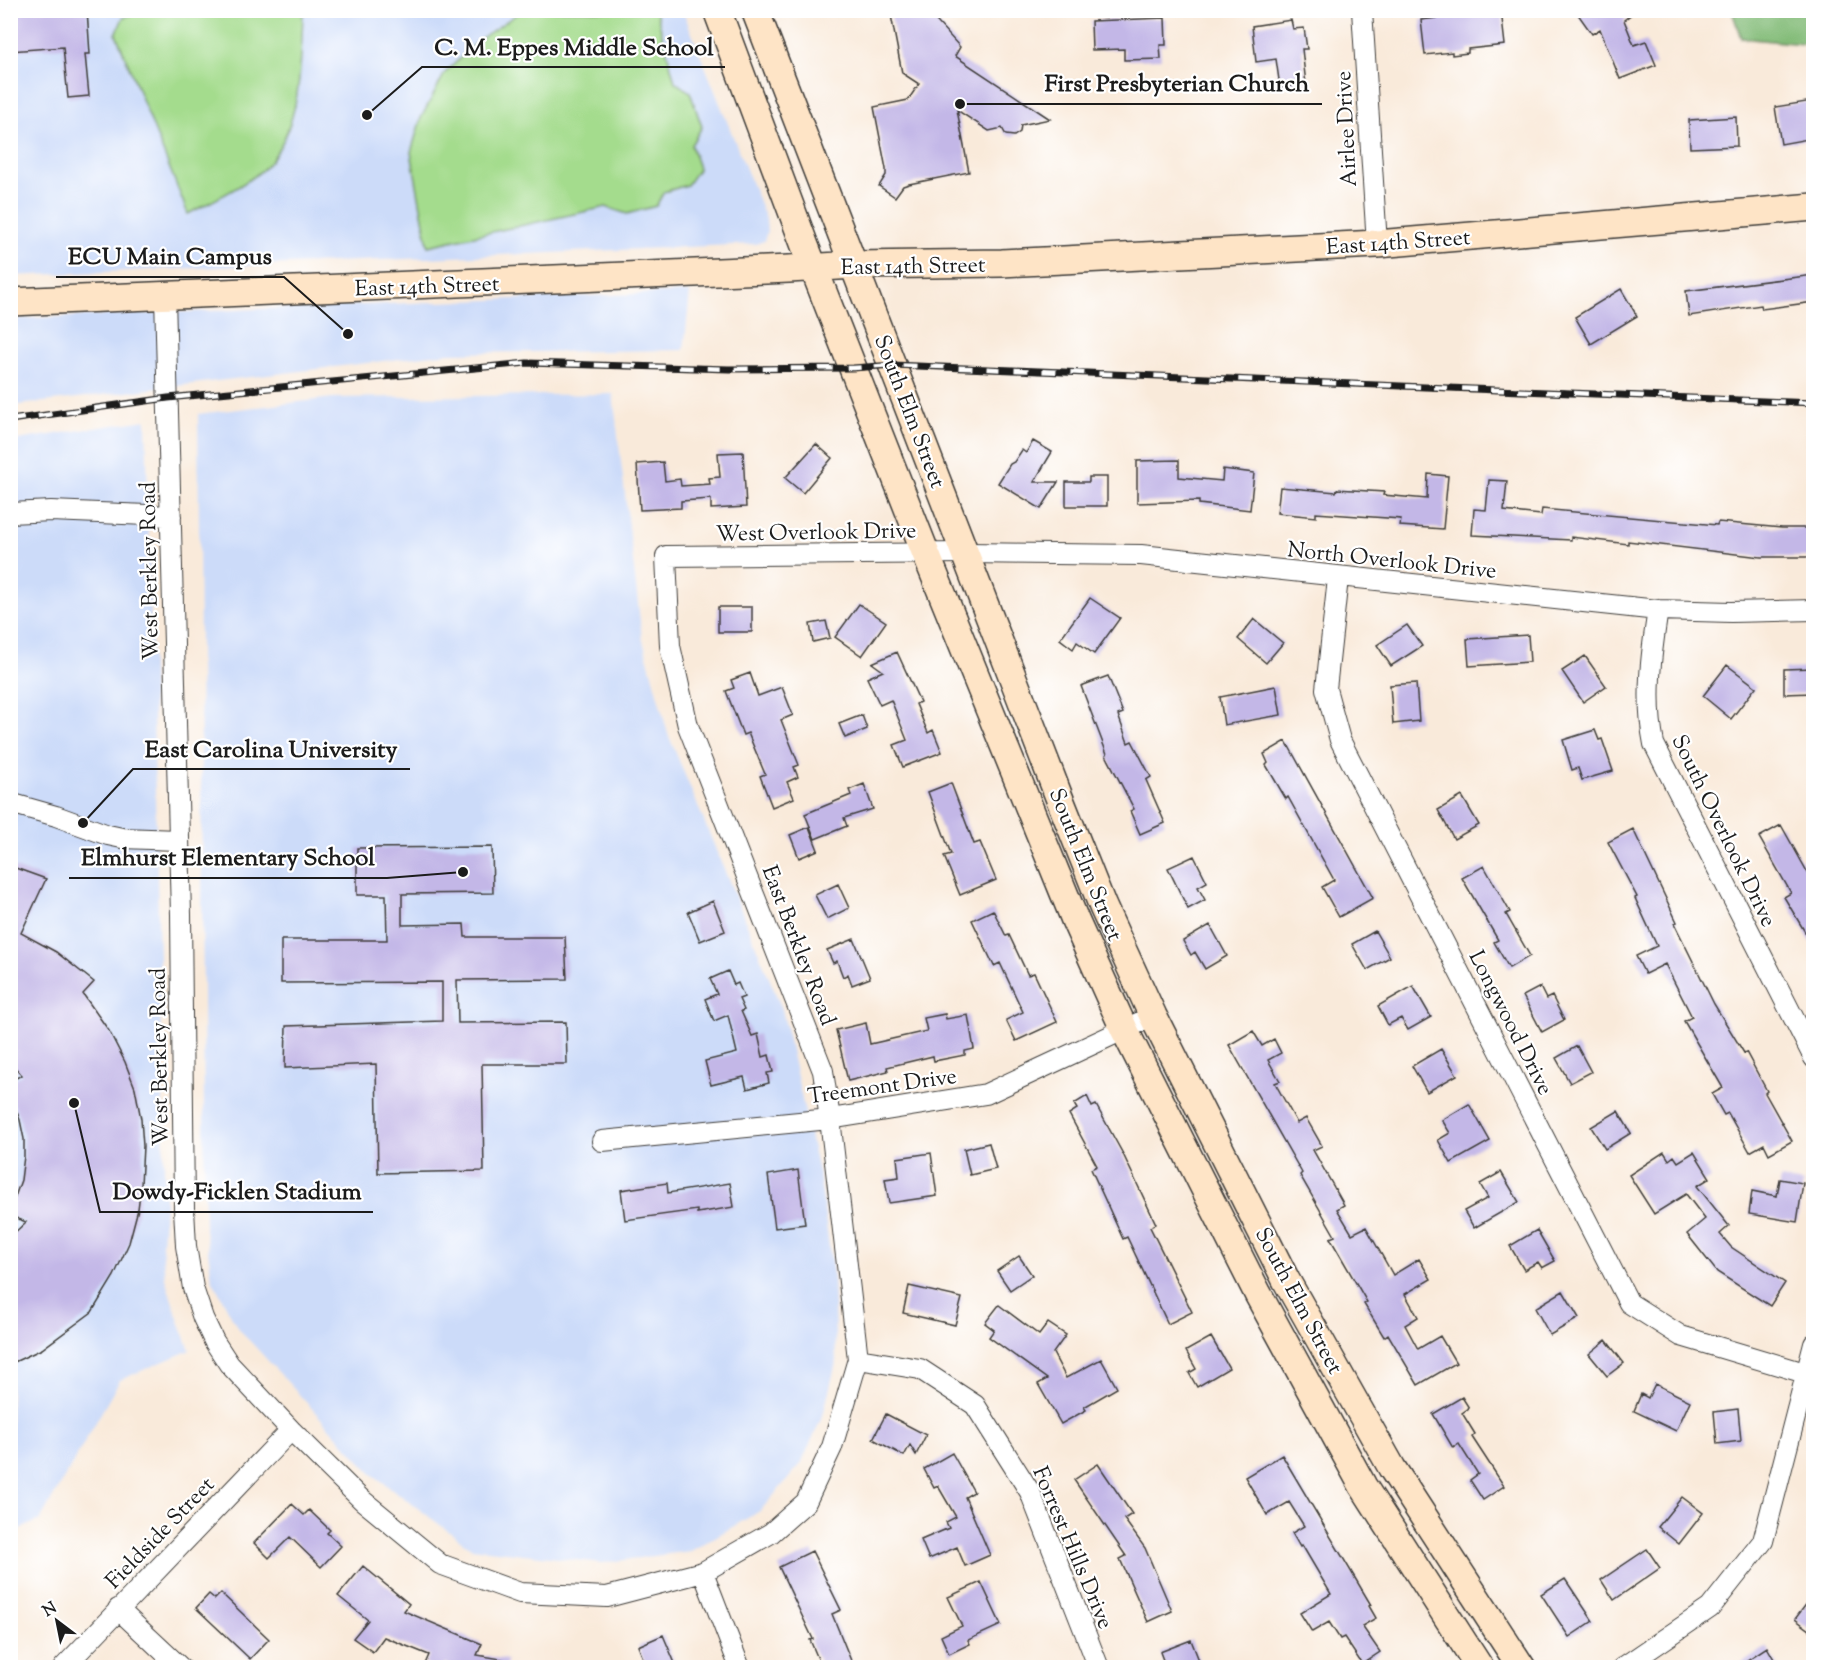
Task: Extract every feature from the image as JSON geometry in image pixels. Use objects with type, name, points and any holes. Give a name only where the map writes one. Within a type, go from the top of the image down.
[{"type":"street","name":"South Elm Street","points":[[717,10],[926,554],[1076,920],[1124,1029],[1258,1294],[1364,1486],[1480,1668]]},
{"type":"street","name":"South Elm Street","points":[[756,10],[1059,797],[1103,907],[1153,1016],[1286,1280],[1392,1468],[1522,1668]]},
{"type":"street","name":"Airlee Drive","points":[[1362,10],[1377,244]]},
{"type":"street","points":[[734,55],[768,41]]},
{"type":"street","name":"East 14th Street","points":[[10,303],[855,265],[1002,263],[1377,244],[1814,207]]},
{"type":"street","name":"West Berkley Road","points":[[165,296],[184,1199],[188,1266],[203,1318],[214,1341],[229,1364],[291,1430],[362,1500],[440,1564],[520,1593],[607,1597],[703,1572],[771,1533],[806,1502],[832,1447],[858,1359]]},
{"type":"street","points":[[10,513],[51,511],[171,516]]},
{"type":"street","name":"West Overlook Drive","points":[[666,556],[966,554]]},
{"type":"street","name":"North Overlook Drive","points":[[966,554],[1141,555],[1338,578],[1658,610],[1731,612],[1814,610]]},
{"type":"street","name":"East Berkley Road","points":[[666,556],[670,646],[688,726],[823,1071],[858,1359]]},
{"type":"street","name":"Longwood Drive","points":[[1338,578],[1326,689],[1341,740],[1629,1303],[1681,1336],[1805,1373]]},
{"type":"street","name":"South Overlook Drive","points":[[1658,610],[1649,688],[1649,721],[1654,744],[1814,1058]]},
{"type":"street","points":[[1030,809],[1059,797]]},
{"type":"street","points":[[10,803],[56,816],[108,835],[122,838],[178,840]]},
{"type":"street","name":"Treemont Drive","points":[[602,1141],[830,1119],[986,1094],[1153,1016]]},
{"type":"street","points":[[1258,1294],[1286,1280]]},
{"type":"street","points":[[1622,1668],[1710,1608],[1763,1541],[1814,1344]]},
{"type":"street","name":"Forrest Hills Drive","points":[[858,1359],[920,1369],[975,1405],[1030,1492],[1099,1668]]},
{"type":"street","name":"Fieldside Street","points":[[63,1668],[291,1430]]},
{"type":"street","points":[[1364,1486],[1392,1468]]},
{"type":"street","points":[[703,1572],[740,1668]]},
{"type":"street","points":[[118,1610],[181,1668]]},
{"type":"shaded area","points":[[10,11],[683,11],[766,219],[767,232],[764,241],[756,244],[11,276]]},
{"type":"shaded area","points":[[690,292],[684,350],[449,353],[11,406],[10,319]]},
{"type":"shaded area","points":[[613,394],[642,637],[668,734],[782,1009],[820,1180],[833,1274],[836,1363],[823,1415],[801,1464],[760,1511],[691,1551],[602,1563],[471,1548],[372,1474],[237,1327],[212,1279],[205,1230],[198,414],[333,398]]},
{"type":"shaded area","points":[[146,420],[165,1205],[162,1245],[165,1278],[190,1350],[120,1380],[40,1520],[11,1533],[11,441]]},
{"type":"green space","points":[[142,10],[303,11],[298,90],[281,146],[270,162],[254,176],[232,191],[188,214],[116,34],[123,18]]},
{"type":"green space","points":[[523,10],[656,11],[675,82],[690,92],[702,127],[691,145],[699,168],[687,185],[664,192],[656,206],[627,214],[606,207],[428,246],[411,152],[421,118],[445,73],[480,39]]},
{"type":"green space","points":[[1732,11],[1813,11],[1813,45],[1741,38]]},
{"type":"building","points":[[10,10],[87,10],[90,54],[85,54],[89,96],[68,98],[63,47],[10,51]]},
{"type":"building","points":[[890,10],[925,10],[928,12],[960,47],[955,56],[1050,119],[1021,125],[1020,132],[1014,136],[1006,135],[1002,128],[989,131],[957,110],[969,172],[903,186],[895,197],[879,186],[886,175],[886,169],[874,107],[908,100],[919,84],[902,73]]},
{"type":"building","points":[[1501,10],[1505,45],[1468,49],[1468,53],[1452,55],[1452,52],[1425,55],[1421,20]]},
{"type":"building","points":[[1575,10],[1637,10],[1624,20],[1634,45],[1646,41],[1656,65],[1620,79],[1600,29],[1592,34]]},
{"type":"building","points":[[1165,18],[1166,45],[1160,45],[1161,59],[1124,60],[1124,49],[1092,50],[1091,21]]},
{"type":"building","points":[[1291,20],[1293,29],[1304,28],[1307,49],[1302,49],[1306,84],[1280,87],[1276,59],[1256,62],[1252,26]]},
{"type":"building","points":[[1812,101],[1814,138],[1781,144],[1775,107]]},
{"type":"building","points":[[1736,117],[1737,146],[1690,148],[1689,120]]},
{"type":"building","points":[[1814,275],[1814,302],[1762,309],[1761,305],[1689,316],[1686,291]]},
{"type":"building","points":[[1621,289],[1637,316],[1591,344],[1575,317]]},
{"type":"building","points":[[1033,441],[1052,452],[1034,482],[1058,482],[1041,509],[998,483],[1010,464],[1022,450],[1026,453]]},
{"type":"building","points":[[816,444],[832,458],[803,493],[785,478]]},
{"type":"building","points":[[743,452],[746,507],[711,509],[711,499],[681,501],[681,508],[640,510],[637,464],[663,462],[665,481],[680,479],[681,486],[710,484],[709,478],[720,477],[718,453]]},
{"type":"building","points":[[1179,460],[1179,477],[1222,481],[1223,469],[1254,473],[1250,510],[1199,504],[1199,501],[1137,503],[1137,461]]},
{"type":"building","points":[[1428,474],[1448,476],[1443,529],[1400,526],[1401,519],[1316,513],[1316,517],[1277,513],[1280,487],[1336,492],[1337,489],[1384,492],[1383,495],[1427,499]]},
{"type":"building","points":[[1089,477],[1107,477],[1107,506],[1066,506],[1066,482],[1089,482]]},
{"type":"building","points":[[1489,480],[1507,481],[1504,511],[1541,515],[1542,509],[1717,525],[1718,522],[1782,528],[1814,528],[1814,547],[1809,547],[1809,557],[1761,557],[1628,541],[1628,544],[1571,537],[1571,540],[1472,535],[1474,509],[1486,510]]},
{"type":"building","points":[[1090,598],[1120,618],[1094,654],[1077,642],[1073,649],[1060,639]]},
{"type":"building","points":[[859,604],[886,622],[862,656],[835,637]]},
{"type":"building","points":[[718,607],[752,607],[752,632],[718,632]]},
{"type":"building","points":[[1254,619],[1283,643],[1266,663],[1238,639]]},
{"type":"building","points":[[826,621],[830,638],[813,642],[810,624]]},
{"type":"building","points":[[1407,625],[1422,646],[1391,666],[1377,645]]},
{"type":"building","points":[[1528,635],[1530,662],[1469,666],[1467,639]]},
{"type":"building","points":[[897,652],[920,702],[916,704],[928,733],[933,730],[942,752],[903,767],[894,745],[907,740],[891,700],[880,705],[867,678],[883,671],[872,663]]},
{"type":"building","points":[[1585,656],[1606,686],[1583,702],[1562,671]]},
{"type":"building","points":[[1727,665],[1756,687],[1731,719],[1703,696]]},
{"type":"building","points":[[1814,668],[1814,693],[1784,694],[1784,669]]},
{"type":"building","points":[[750,673],[758,696],[782,687],[793,715],[781,720],[799,765],[794,767],[798,777],[787,782],[794,798],[772,807],[760,776],[765,774],[748,733],[743,735],[726,691],[734,688],[731,680]]},
{"type":"building","points":[[1108,676],[1123,713],[1118,715],[1128,743],[1132,741],[1151,777],[1146,780],[1165,823],[1140,834],[1130,811],[1134,809],[1106,755],[1081,686]]},
{"type":"building","points":[[1416,683],[1419,721],[1393,724],[1390,685]]},
{"type":"building","points":[[1276,686],[1281,715],[1224,725],[1220,697]]},
{"type":"building","points":[[862,715],[867,729],[845,738],[839,724]]},
{"type":"building","points":[[1595,730],[1599,740],[1602,739],[1613,771],[1582,780],[1578,768],[1572,770],[1563,740]]},
{"type":"building","points":[[1286,741],[1373,898],[1339,917],[1322,887],[1334,880],[1288,797],[1286,799],[1266,765],[1268,763],[1264,754]]},
{"type":"building","points":[[951,783],[974,844],[980,842],[996,880],[960,895],[944,856],[951,854],[928,792]]},
{"type":"building","points":[[864,784],[873,809],[844,818],[847,826],[815,839],[805,814],[851,795],[849,790]]},
{"type":"building","points":[[1462,796],[1479,825],[1454,839],[1438,810]]},
{"type":"building","points":[[1781,825],[1814,884],[1814,947],[1784,897],[1791,893],[1759,837]]},
{"type":"building","points":[[809,827],[818,850],[799,858],[790,835]]},
{"type":"building","points":[[1633,829],[1677,922],[1674,923],[1714,1004],[1744,1053],[1746,1052],[1767,1091],[1765,1093],[1792,1141],[1769,1154],[1764,1144],[1750,1152],[1728,1113],[1724,1115],[1712,1094],[1723,1088],[1684,1021],[1692,1017],[1665,964],[1645,974],[1636,956],[1657,946],[1635,898],[1637,897],[1608,842]]},
{"type":"building","points":[[492,847],[493,893],[402,894],[402,925],[464,924],[465,937],[565,937],[567,979],[457,980],[458,1023],[566,1022],[567,1064],[482,1064],[484,1171],[378,1173],[376,1064],[285,1068],[286,1026],[442,1021],[442,982],[281,983],[281,940],[387,940],[386,895],[357,895],[357,848]]},
{"type":"building","points":[[1194,856],[1207,882],[1198,887],[1205,900],[1188,909],[1168,868]]},
{"type":"building","points":[[10,866],[46,879],[21,933],[56,952],[94,982],[83,994],[109,1031],[125,1062],[135,1088],[143,1146],[138,1209],[129,1243],[114,1276],[92,1312],[42,1349],[10,1364],[10,1237],[26,1222],[11,1216],[14,1210],[11,1208],[21,1180],[24,1139],[20,1120],[10,1094],[10,1081],[22,1075],[10,1062]]},
{"type":"building","points":[[1484,866],[1510,912],[1506,914],[1530,956],[1509,968],[1494,942],[1498,940],[1462,878]]},
{"type":"building","points":[[838,884],[849,908],[827,919],[815,895]]},
{"type":"building","points":[[713,901],[725,931],[700,941],[688,912]]},
{"type":"building","points":[[993,910],[1006,936],[1009,935],[1028,975],[1034,973],[1057,1022],[1016,1041],[1006,1020],[1023,1012],[1000,963],[994,966],[972,920]]},
{"type":"building","points":[[1210,925],[1227,956],[1205,969],[1195,952],[1191,955],[1183,941]]},
{"type":"building","points":[[1375,931],[1390,957],[1367,970],[1352,944]]},
{"type":"building","points":[[854,939],[870,978],[852,985],[848,974],[843,977],[837,961],[833,963],[827,950]]},
{"type":"building","points":[[728,971],[734,985],[738,983],[744,997],[739,999],[744,1010],[741,1011],[752,1036],[758,1034],[763,1057],[769,1055],[773,1072],[767,1073],[769,1083],[747,1089],[744,1077],[711,1085],[705,1061],[737,1053],[728,1015],[714,1021],[705,999],[717,994],[710,979]]},
{"type":"building","points":[[1413,986],[1431,1017],[1408,1030],[1401,1018],[1388,1025],[1378,1006]]},
{"type":"building","points":[[1540,987],[1546,999],[1552,996],[1564,1020],[1542,1032],[1523,996]]},
{"type":"building","points":[[945,1014],[946,1019],[968,1015],[974,1049],[965,1051],[965,1055],[934,1061],[933,1056],[887,1067],[888,1071],[848,1081],[836,1030],[866,1023],[870,1044],[927,1031],[924,1018]]},
{"type":"building","points":[[1253,1031],[1262,1046],[1274,1039],[1281,1053],[1268,1060],[1280,1081],[1275,1083],[1297,1123],[1306,1118],[1322,1146],[1313,1150],[1344,1205],[1337,1209],[1352,1234],[1366,1227],[1393,1275],[1419,1259],[1431,1279],[1405,1294],[1418,1317],[1405,1325],[1418,1349],[1440,1336],[1456,1363],[1418,1385],[1388,1334],[1384,1337],[1364,1304],[1367,1302],[1330,1238],[1335,1236],[1229,1045]]},
{"type":"building","points":[[1577,1046],[1591,1072],[1570,1083],[1556,1058]]},
{"type":"building","points":[[1441,1049],[1457,1075],[1427,1092],[1412,1066]]},
{"type":"building","points":[[1087,1096],[1092,1107],[1096,1105],[1123,1154],[1156,1224],[1150,1227],[1192,1312],[1168,1324],[1127,1237],[1123,1239],[1091,1169],[1097,1166],[1069,1114],[1077,1109],[1074,1104]]},
{"type":"building","points":[[1469,1104],[1490,1141],[1451,1163],[1438,1140],[1450,1133],[1442,1120]]},
{"type":"building","points":[[1618,1111],[1631,1133],[1605,1149],[1591,1127]]},
{"type":"building","points":[[989,1143],[996,1169],[970,1175],[964,1149]]},
{"type":"building","points":[[1664,1152],[1669,1160],[1674,1156],[1678,1162],[1694,1152],[1710,1178],[1697,1186],[1729,1226],[1720,1234],[1731,1247],[1785,1283],[1770,1306],[1717,1272],[1687,1234],[1705,1219],[1686,1194],[1654,1214],[1629,1175]]},
{"type":"building","points":[[931,1153],[937,1196],[889,1203],[885,1179],[899,1177],[897,1158]]},
{"type":"building","points":[[798,1170],[805,1224],[775,1228],[768,1175]]},
{"type":"building","points":[[1501,1172],[1519,1202],[1474,1228],[1464,1211],[1488,1198],[1480,1184]]},
{"type":"building","points":[[1780,1179],[1803,1183],[1797,1222],[1749,1214],[1752,1191],[1777,1196]]},
{"type":"building","points":[[667,1183],[668,1193],[730,1183],[734,1207],[625,1220],[621,1190]]},
{"type":"building","points":[[1537,1230],[1555,1261],[1542,1268],[1538,1262],[1524,1270],[1510,1246]]},
{"type":"building","points":[[1019,1256],[1032,1275],[1010,1290],[997,1271]]},
{"type":"building","points":[[909,1286],[962,1298],[955,1325],[903,1313]]},
{"type":"building","points":[[1563,1291],[1579,1318],[1550,1335],[1535,1308]]},
{"type":"building","points":[[999,1305],[1039,1335],[1048,1323],[1066,1335],[1053,1353],[1066,1378],[1101,1359],[1117,1388],[1084,1407],[1086,1410],[1061,1424],[1038,1384],[1047,1379],[989,1337],[994,1330],[985,1323]]},
{"type":"building","points":[[1211,1337],[1229,1368],[1197,1387],[1189,1373],[1196,1369],[1186,1351]]},
{"type":"building","points":[[1606,1340],[1624,1363],[1607,1376],[1589,1354]]},
{"type":"building","points":[[1655,1384],[1690,1401],[1676,1431],[1634,1411],[1641,1394],[1648,1398]]},
{"type":"building","points":[[1462,1397],[1469,1408],[1462,1413],[1475,1434],[1472,1437],[1504,1486],[1483,1500],[1470,1480],[1478,1474],[1459,1444],[1453,1448],[1433,1414]]},
{"type":"building","points":[[1738,1409],[1741,1441],[1717,1444],[1714,1412]]},
{"type":"building","points":[[886,1414],[926,1435],[916,1455],[910,1445],[904,1456],[873,1439]]},
{"type":"building","points":[[952,1453],[974,1492],[965,1497],[990,1555],[965,1566],[957,1547],[929,1559],[921,1540],[949,1528],[946,1522],[956,1517],[938,1486],[934,1488],[924,1469]]},
{"type":"building","points":[[1282,1455],[1371,1605],[1369,1606],[1376,1618],[1362,1626],[1380,1652],[1362,1664],[1344,1637],[1340,1639],[1329,1622],[1312,1632],[1300,1613],[1331,1594],[1302,1545],[1300,1547],[1292,1533],[1304,1526],[1289,1502],[1267,1515],[1245,1477]]},
{"type":"building","points":[[1098,1464],[1132,1514],[1124,1519],[1145,1548],[1172,1611],[1148,1622],[1120,1559],[1126,1556],[1074,1480]]},
{"type":"building","points":[[1682,1497],[1703,1513],[1679,1544],[1658,1527]]},
{"type":"building","points":[[292,1504],[304,1515],[309,1510],[330,1530],[327,1533],[341,1546],[321,1567],[290,1537],[269,1558],[254,1543]]},
{"type":"building","points":[[1647,1549],[1660,1568],[1614,1600],[1601,1580]]},
{"type":"building","points":[[812,1551],[841,1610],[832,1614],[854,1668],[822,1668],[810,1640],[813,1639],[779,1567]]},
{"type":"building","points":[[363,1566],[409,1604],[404,1611],[482,1644],[477,1655],[507,1660],[506,1668],[456,1668],[445,1663],[443,1668],[434,1668],[425,1664],[429,1655],[384,1637],[373,1652],[353,1638],[368,1620],[338,1596]]},
{"type":"building","points":[[1565,1579],[1593,1621],[1569,1637],[1541,1594]]},
{"type":"building","points":[[981,1582],[1001,1625],[968,1640],[970,1644],[949,1654],[941,1636],[962,1626],[948,1597]]},
{"type":"building","points":[[221,1593],[269,1639],[250,1659],[196,1608],[209,1594],[215,1599]]},
{"type":"building","points":[[1814,1594],[1814,1633],[1795,1619]]},
{"type":"building","points":[[663,1635],[677,1668],[647,1668],[638,1646]]},
{"type":"building","points":[[1191,1640],[1202,1668],[1166,1668],[1160,1652]]},
{"type":"building","points":[[1767,1647],[1779,1668],[1735,1668]]},
{"type":"railway","points":[[10,420],[168,398],[527,363],[729,369],[853,368],[893,365],[1814,403]]},
{"type":"place","name":"First Presbyterian Church","points":[[960,104]]},
{"type":"place","name":"C. M. Eppes Middle School","points":[[367,115]]},
{"type":"place","name":"ECU Main Campus","points":[[348,334]]},
{"type":"place","name":"East Carolina University","points":[[83,823]]},
{"type":"place","name":"Elmhurst Elementary School","points":[[463,872]]},
{"type":"place","name":"Dowdy-Ficklen Stadium","points":[[74,1103]]}]
